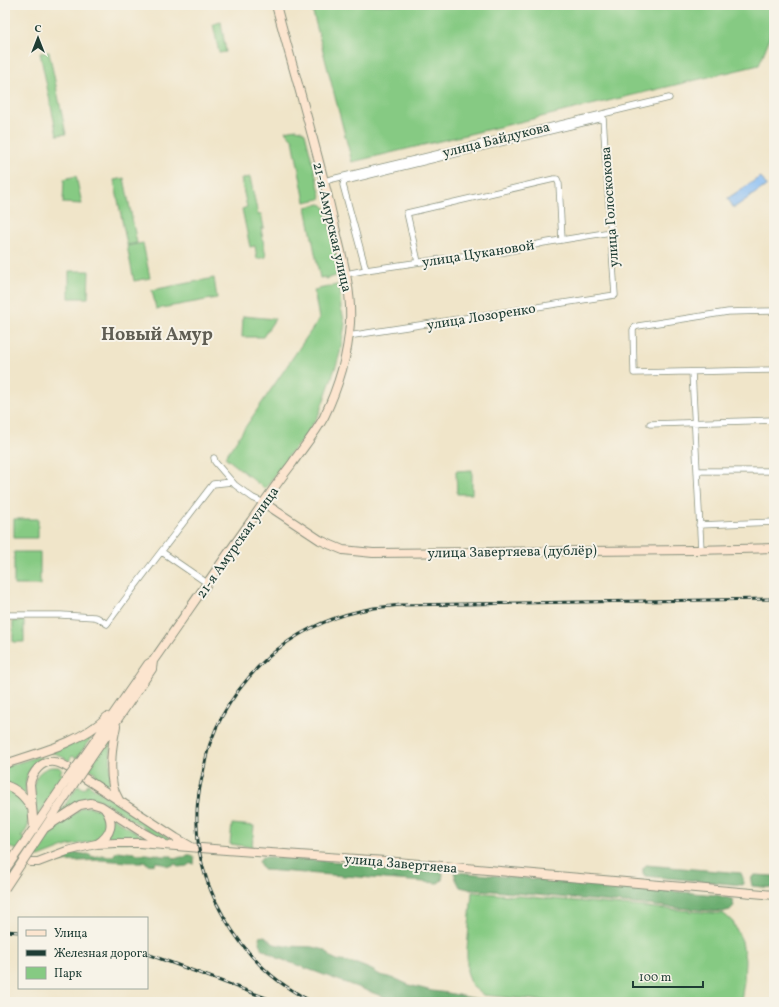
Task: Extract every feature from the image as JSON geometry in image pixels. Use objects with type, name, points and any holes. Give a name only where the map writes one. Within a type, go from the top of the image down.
[{"type":"main road","name":"21-я Амурская улица","points":[[5,870],[34,829],[70,783],[152,668],[153,661],[308,442],[323,418],[336,388],[344,362],[348,336],[350,309],[346,274],[324,181],[276,5]]},
{"type":"main road","name":"улица Завертяева (дублёр)","points":[[264,503],[320,540],[344,550],[357,552],[701,550],[774,548]]},
{"type":"main road","points":[[5,764],[81,736],[108,716],[115,718],[112,749],[112,778],[113,786],[119,801]]},
{"type":"main road","points":[[32,755],[58,759],[67,767],[57,762],[50,762],[43,765],[35,772],[31,779],[30,784],[34,829]]},
{"type":"main road","points":[[83,777],[193,848]]},
{"type":"main road","name":"21-я Амурская улица","points":[[5,888],[45,828],[70,783]]},
{"type":"main road","points":[[5,785],[20,792],[33,811]]},
{"type":"main road","points":[[45,828],[80,805],[91,803],[97,804],[162,843],[172,846],[176,843],[176,838]]},
{"type":"main road","points":[[96,844],[101,842],[107,835],[110,828],[109,816],[104,808]]},
{"type":"main road","name":"улица Завертяева","points":[[31,862],[38,862],[77,848],[96,844],[127,843],[385,861],[774,895]]},
{"type":"street","name":"улица Байдукова","points":[[324,181],[668,98]]},
{"type":"street","name":"улица Байдукова","points":[[366,270],[344,182],[345,181],[603,118]]},
{"type":"street","name":"улица Голоскокова","points":[[603,118],[614,295]]},
{"type":"street","points":[[418,262],[407,214],[554,179],[557,179],[559,184],[562,240]]},
{"type":"street","name":"улица Цукановой","points":[[346,274],[418,262],[476,254],[505,252],[542,243],[611,232]]},
{"type":"street","name":"улица Лозоренко","points":[[348,336],[614,295]]},
{"type":"street","points":[[774,311],[728,312],[638,326],[633,330],[634,373],[774,370]]},
{"type":"street","points":[[692,372],[701,550]]},
{"type":"street","points":[[650,424],[774,420]]},
{"type":"street","points":[[214,458],[215,462],[232,482],[253,498],[264,503]]},
{"type":"street","points":[[697,471],[774,470]]},
{"type":"street","points":[[5,615],[94,616],[107,624],[138,581],[162,552],[213,484],[232,482]]},
{"type":"street","points":[[699,524],[774,522]]},
{"type":"street","points":[[162,552],[207,583]]},
{"type":"green space","points":[[311,5],[767,5],[773,10],[769,40],[759,65],[352,162]]},
{"type":"green space","points":[[221,22],[226,52],[219,53],[213,24]]},
{"type":"green space","points":[[49,52],[66,134],[57,135],[40,53]]},
{"type":"green space","points":[[296,129],[305,133],[321,196],[320,199],[305,202],[293,140],[285,131]]},
{"type":"green space","points":[[76,176],[82,204],[63,203],[64,179]]},
{"type":"green space","points":[[250,177],[258,215],[261,214],[264,228],[261,228],[266,257],[257,259],[255,246],[250,247],[242,209],[247,207],[241,179]]},
{"type":"green space","points":[[124,178],[137,243],[127,245],[114,180]]},
{"type":"green space","points":[[320,204],[325,207],[339,266],[336,267],[338,273],[336,276],[326,279],[326,277],[320,278],[306,207]]},
{"type":"green space","points":[[143,243],[150,278],[134,281],[127,246]]},
{"type":"green space","points":[[69,271],[89,271],[88,298],[69,298]]},
{"type":"green space","points":[[214,278],[217,298],[156,309],[152,290]]},
{"type":"green space","points":[[338,285],[340,289],[341,310],[345,324],[340,353],[319,414],[304,438],[289,455],[265,489],[225,457],[319,319],[314,290]]},
{"type":"green space","points":[[243,316],[275,319],[263,337],[242,337]]},
{"type":"green space","points":[[472,470],[472,494],[457,494],[456,471]]},
{"type":"green space","points":[[14,519],[38,519],[38,538],[14,538]]},
{"type":"green space","points":[[14,552],[40,552],[40,585],[14,585]]},
{"type":"green space","points":[[13,621],[24,621],[24,642],[13,642]]},
{"type":"green space","points":[[98,728],[77,758],[72,756],[69,761],[57,754],[49,752]]},
{"type":"green space","points":[[111,737],[110,789],[93,778],[96,773],[89,768]]},
{"type":"green space","points":[[36,757],[47,759],[31,768],[26,782],[26,795],[5,783],[5,767]]},
{"type":"green space","points":[[51,767],[58,767],[62,769],[60,773],[65,776],[37,817],[34,785],[35,781],[40,773]]},
{"type":"green space","points":[[88,784],[172,840],[155,835],[102,801],[96,799],[84,799],[74,803],[59,814],[78,785],[84,789]]},
{"type":"green space","points":[[5,789],[20,798],[24,803],[28,814],[28,826],[21,837],[40,847],[53,830],[83,807],[98,809],[102,813],[107,824],[105,832],[95,841],[67,846],[39,857],[5,846]]},
{"type":"green space","points":[[112,817],[151,842],[106,842]]},
{"type":"green space","points":[[232,824],[254,826],[252,847],[230,844]]},
{"type":"green space","points":[[117,851],[172,856],[175,859],[192,855],[194,857],[194,864],[191,863],[187,866],[178,867],[176,864],[168,866],[159,862],[150,865],[143,861],[142,863],[100,860],[49,862],[74,853],[88,854],[93,857],[102,855],[113,856]]},
{"type":"green space","points":[[262,857],[440,869],[443,874],[442,880],[438,883],[265,870],[261,867],[259,861]]},
{"type":"green space","points":[[646,865],[741,873],[743,882],[742,885],[645,876],[643,873],[643,868]]},
{"type":"green space","points":[[454,872],[716,895],[732,899],[734,906],[730,910],[722,912],[473,890],[460,887]]},
{"type":"green space","points":[[755,875],[774,876],[774,888],[752,886],[752,877]]},
{"type":"green space","points":[[472,892],[724,914],[733,922],[742,941],[745,960],[741,1002],[557,1002],[483,995],[472,986],[467,972],[467,949]]},
{"type":"green space","points":[[265,936],[274,944],[313,947],[325,950],[331,957],[337,960],[357,964],[380,975],[396,979],[409,985],[432,991],[492,1002],[398,1002],[278,958],[261,948],[259,937]]},
{"type":"water","points":[[760,177],[766,186],[733,207],[728,198]]},
{"type":"railway","points":[[312,1002],[291,990],[271,975],[258,963],[235,934],[224,918],[208,884],[198,844],[198,796],[210,744],[216,728],[230,703],[247,679],[267,658],[288,641],[311,628],[335,618],[374,608],[401,605],[774,599]]},
{"type":"railway","points":[[5,931],[18,932]]},
{"type":"railway","points":[[148,954],[277,1002]]},
{"type":"district","name":"Новый Амур","points":[[157,334]]}]
